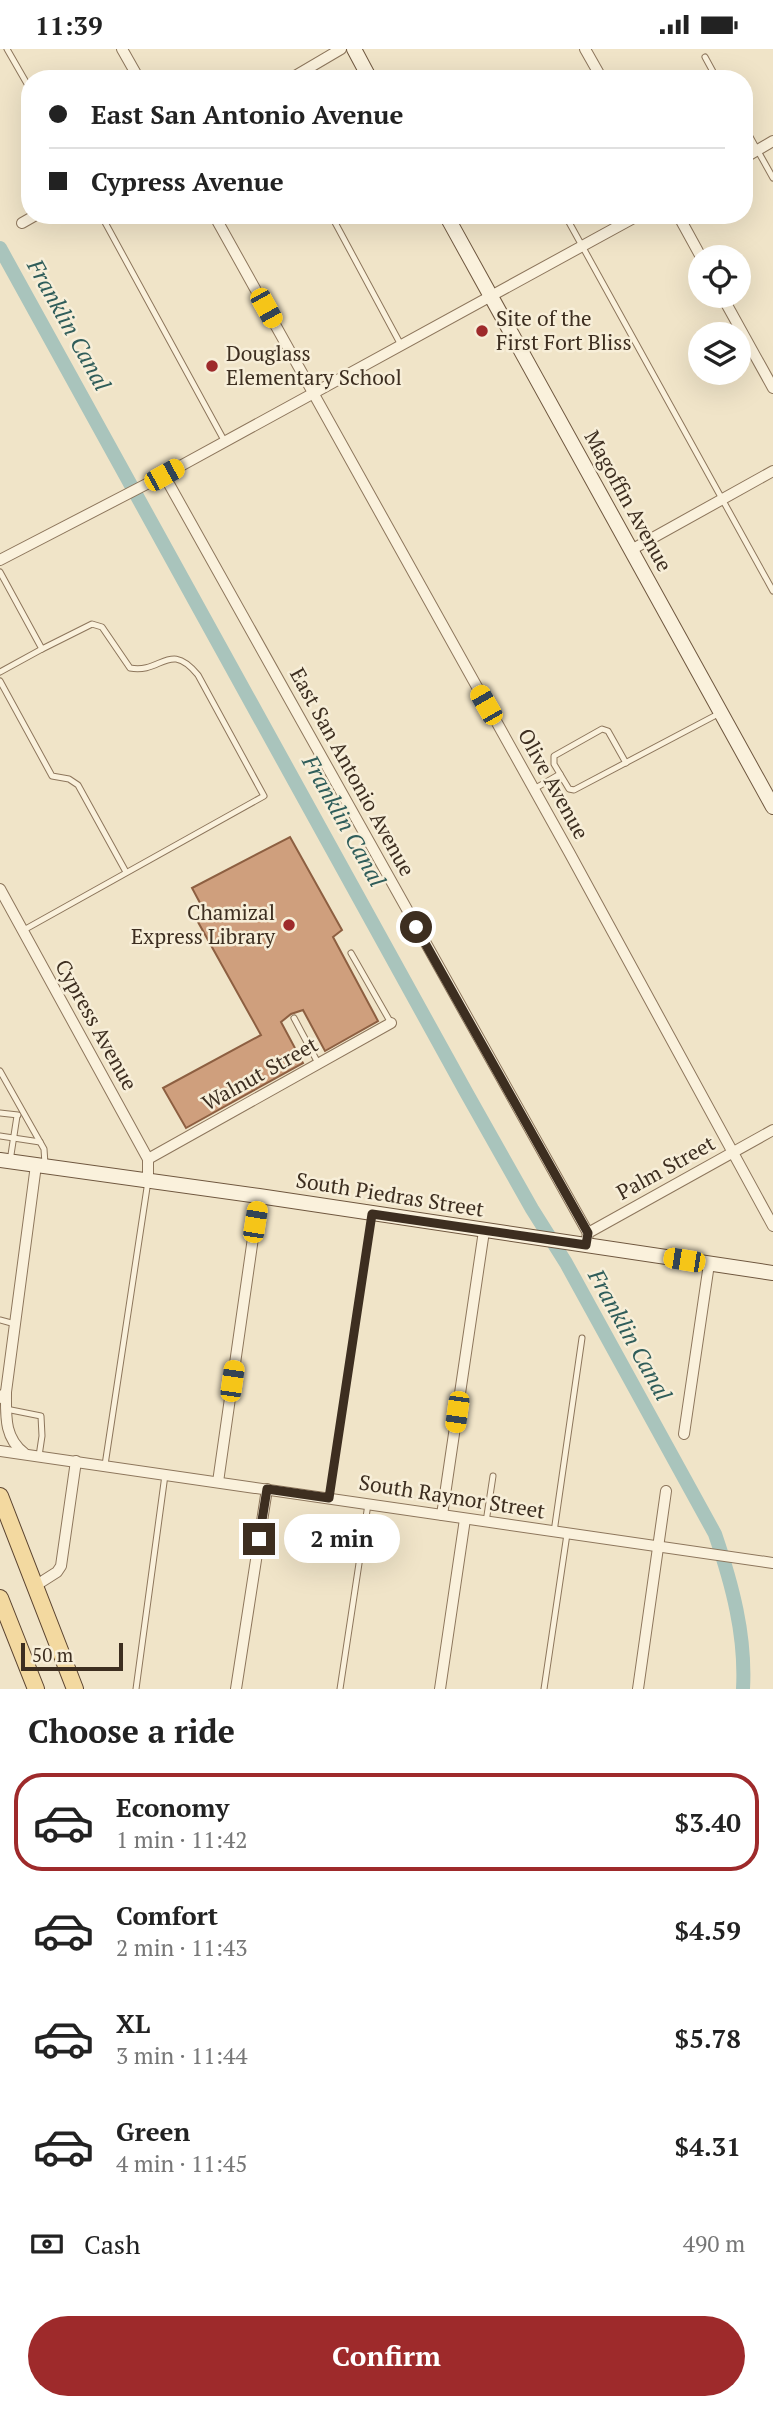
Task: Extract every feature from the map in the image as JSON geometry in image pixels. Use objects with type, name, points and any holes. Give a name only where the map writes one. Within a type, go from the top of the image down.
[{"type":"main road","points":[[354,49],[365,70]]},
{"type":"main road","name":"Magoffin Avenue","points":[[451,224],[772,803]]},
{"type":"main road","name":"South Piedras Street","points":[[5,1161],[568,1243],[587,1239],[709,1264],[773,1273]]},
{"type":"main road","points":[[0,1496],[75,1689]]},
{"type":"main road","points":[[0,1598],[36,1689]]},
{"type":"street","points":[[122,49],[134,70]]},
{"type":"street","points":[[305,70],[341,49]]},
{"type":"street","points":[[585,49],[597,70]]},
{"type":"street","points":[[753,152],[773,141]]},
{"type":"street","name":"Olive Avenue","points":[[219,224],[534,789],[773,1226]]},
{"type":"street","points":[[0,560],[164,475],[622,224]]},
{"type":"street","points":[[682,224],[694,245]]},
{"type":"street","points":[[729,308],[773,388]]},
{"type":"street","points":[[631,550],[773,471]]},
{"type":"street","name":"East San Antonio Avenue","points":[[164,475],[587,1239]]},
{"type":"street","name":"Cypress Avenue","points":[[0,889],[148,1159],[148,1181]]},
{"type":"street","name":"Walnut Street","points":[[148,1159],[391,1023]]},
{"type":"street","name":"Palm Street","points":[[587,1239],[773,1131]]},
{"type":"street","points":[[24,1453],[14,1445],[6,1430],[3,1395],[41,1166]]},
{"type":"street","points":[[218,1482],[259,1196]]},
{"type":"street","points":[[442,1515],[484,1231]]},
{"type":"street","points":[[684,1434],[709,1264]]},
{"type":"street","name":"South Raynor Street","points":[[0,1451],[773,1563]]},
{"type":"street","points":[[35,1585],[57,1573],[61,1566],[76,1461]]},
{"type":"street","points":[[236,1689],[267,1489]]},
{"type":"street","points":[[638,1689],[666,1491]]},
{"type":"street","points":[[440,1689],[465,1518]]},
{"type":"lane","points":[[7,49],[21,73]]},
{"type":"lane","points":[[705,57],[712,70]]},
{"type":"lane","points":[[753,143],[773,178]]},
{"type":"lane","points":[[106,224],[225,442]]},
{"type":"lane","points":[[336,224],[401,345]]},
{"type":"lane","points":[[570,224],[773,591]]},
{"type":"lane","points":[[0,572],[42,649]]},
{"type":"lane","points":[[0,672],[92,624],[102,627],[130,668],[140,670],[174,658],[187,662],[198,675],[264,796],[22,931]]},
{"type":"lane","points":[[0,681],[52,776],[69,779],[78,785],[126,872]]},
{"type":"lane","points":[[626,763],[608,731],[602,729],[554,756],[554,764],[569,789],[574,790],[626,763],[721,713]]},
{"type":"lane","points":[[534,789],[560,774]]},
{"type":"lane","points":[[351,953],[391,1023]]},
{"type":"lane","points":[[294,1018],[318,1063]]},
{"type":"lane","points":[[0,1070],[20,1114],[44,1149],[41,1166]]},
{"type":"lane","points":[[0,1113],[20,1114]]},
{"type":"lane","points":[[5,1161],[20,1114]]},
{"type":"lane","points":[[0,1136],[40,1142]]},
{"type":"lane","points":[[105,1465],[148,1181]]},
{"type":"lane","points":[[329,1498],[372,1214]]},
{"type":"lane","points":[[0,1320],[15,1324]]},
{"type":"lane","points":[[554,1532],[582,1338]]},
{"type":"lane","points":[[6,1409],[41,1416],[39,1456]]},
{"type":"lane","points":[[136,1689],[166,1475]]},
{"type":"lane","points":[[486,1522],[493,1476]]},
{"type":"lane","points":[[340,1689],[368,1504]]},
{"type":"lane","points":[[544,1689],[567,1534]]},
{"type":"building","points":[[290,837],[342,930],[333,937],[378,1021],[325,1051],[303,1010],[291,1014],[281,1022],[303,1063],[186,1128],[163,1088],[261,1035],[198,922],[207,916],[192,888]]},
{"type":"waterway","name":"Franklin Canal","points":[[0,248],[466,1092],[566,1263],[715,1534],[740,1629],[743,1689]]},
{"type":"place","name":"Site of the First Fort Bliss","points":[[482,331]]},
{"type":"place","name":"Douglass Elementary School","points":[[212,366]]},
{"type":"place","name":"Chamizal Express Library","points":[[289,925]]},
{"type":"route","points":[[259,1539],[267,1489],[329,1498],[372,1214],[586,1245],[588,1233],[416,927]]}]
